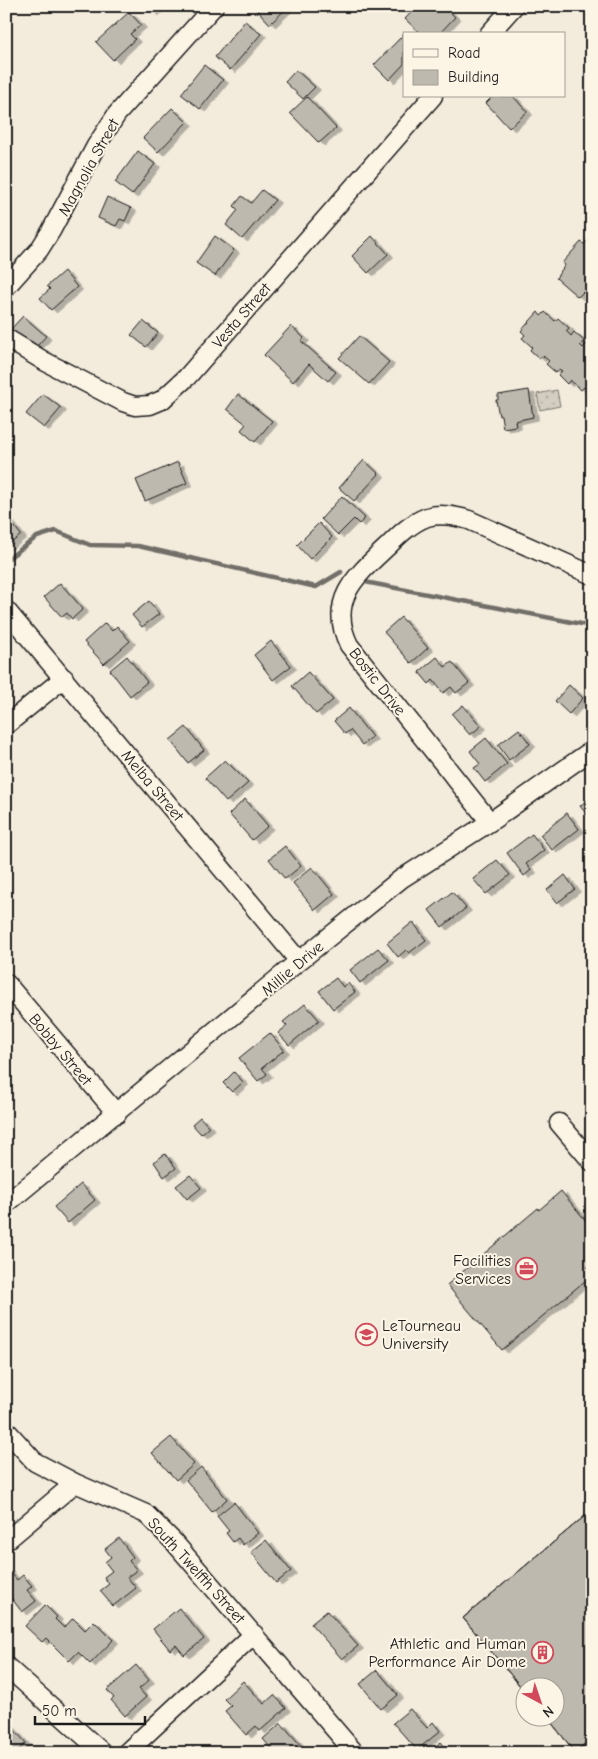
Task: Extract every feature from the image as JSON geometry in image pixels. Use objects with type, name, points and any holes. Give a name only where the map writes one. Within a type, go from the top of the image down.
[{"type":"street","name":"Magnolia Street","points":[[6,287],[38,250],[51,231],[96,146],[117,114],[214,6]]},
{"type":"street","points":[[491,32],[514,6]]},
{"type":"street","name":"Vesta Street","points":[[6,338],[39,358],[123,402],[140,406],[150,405],[162,400],[187,377],[431,98]]},
{"type":"street","name":"Bostic Drive","points":[[490,822],[349,645],[341,622],[344,599],[361,571],[404,530],[418,521],[438,515],[469,520],[592,575]]},
{"type":"street","name":"Melba Street","points":[[6,610],[299,961]]},
{"type":"street","points":[[6,725],[64,678]]},
{"type":"street","name":"Millie Drive","points":[[6,1204],[401,879],[490,822],[592,750]]},
{"type":"street","name":"Bobby Street","points":[[6,983],[117,1114]]},
{"type":"street","points":[[559,1123],[592,1162]]},
{"type":"street","name":"South Twelfth Street","points":[[6,1430],[35,1462],[146,1514],[174,1542],[355,1753]]},
{"type":"street","points":[[6,1541],[76,1482]]},
{"type":"street","points":[[126,1753],[254,1634]]},
{"type":"street","points":[[6,1666],[103,1753]]},
{"type":"shaded area","points":[[557,390],[560,406],[540,410],[537,394]]},
{"type":"building","points":[[147,6],[160,6],[153,13]]},
{"type":"building","points":[[257,6],[289,6],[270,24],[255,8]]},
{"type":"building","points":[[383,6],[393,6],[389,11]]},
{"type":"building","points":[[417,6],[444,6],[455,17],[441,32],[419,32],[405,19]]},
{"type":"building","points":[[129,12],[141,25],[130,34],[135,39],[113,60],[96,42]]},
{"type":"building","points":[[245,21],[261,34],[230,70],[215,57]]},
{"type":"building","points":[[403,35],[403,65],[389,80],[374,65]]},
{"type":"building","points":[[204,65],[223,80],[200,109],[181,94]]},
{"type":"building","points":[[296,70],[315,87],[303,99],[285,82]]},
{"type":"building","points":[[307,97],[336,128],[319,143],[290,113]]},
{"type":"building","points":[[491,98],[515,98],[527,112],[509,128],[486,103]]},
{"type":"building","points":[[172,108],[187,122],[158,152],[143,138]]},
{"type":"building","points":[[138,151],[155,164],[132,195],[115,182]]},
{"type":"building","points":[[262,190],[275,200],[242,239],[226,225],[238,210],[234,206],[242,196],[251,203]]},
{"type":"building","points":[[107,197],[131,208],[125,221],[120,219],[116,226],[98,218]]},
{"type":"building","points":[[215,236],[234,250],[215,276],[196,263]]},
{"type":"building","points":[[372,236],[388,254],[368,273],[352,256]]},
{"type":"building","points":[[592,236],[592,290],[589,288],[585,294],[583,292],[578,297],[556,278],[565,265],[562,263],[581,242],[584,244]]},
{"type":"building","points":[[64,271],[77,287],[51,310],[40,298],[50,289],[47,286]]},
{"type":"building","points":[[538,312],[541,316],[545,312],[555,321],[558,318],[569,328],[566,331],[571,336],[574,332],[584,341],[580,345],[583,348],[587,344],[592,348],[592,387],[588,391],[584,387],[581,390],[570,380],[567,384],[558,375],[562,371],[559,369],[556,373],[546,364],[549,361],[543,356],[540,359],[530,350],[532,347],[522,338],[525,335],[521,331]]},
{"type":"building","points":[[23,316],[46,336],[37,346],[31,341],[28,345],[10,330]]},
{"type":"building","points":[[143,321],[158,333],[146,347],[131,335]]},
{"type":"building","points":[[291,326],[304,338],[301,341],[336,372],[328,381],[309,364],[293,382],[264,355]]},
{"type":"building","points":[[359,336],[389,362],[369,384],[339,358]]},
{"type":"building","points":[[529,390],[533,417],[515,421],[516,426],[503,428],[496,400],[498,400],[498,395]]},
{"type":"building","points":[[43,394],[61,408],[44,428],[26,414]]},
{"type":"building","points":[[238,394],[272,421],[255,442],[241,430],[246,424],[227,409]]},
{"type":"building","points":[[364,460],[379,474],[354,501],[339,488]]},
{"type":"building","points":[[178,462],[187,483],[145,501],[136,480]]},
{"type":"building","points":[[342,496],[365,518],[359,524],[354,519],[338,535],[321,519]]},
{"type":"building","points":[[6,516],[21,535],[6,547]]},
{"type":"building","points":[[319,523],[332,537],[310,559],[297,545]]},
{"type":"building","points":[[60,583],[83,609],[72,619],[67,613],[62,617],[44,597]]},
{"type":"building","points":[[149,601],[159,614],[142,627],[132,615]]},
{"type":"building","points":[[401,617],[428,648],[411,663],[384,632]]},
{"type":"building","points":[[105,623],[112,631],[117,626],[130,641],[104,664],[84,642]]},
{"type":"building","points":[[271,641],[291,666],[273,680],[254,655]]},
{"type":"building","points":[[127,656],[147,682],[130,696],[110,670]]},
{"type":"building","points":[[437,657],[445,667],[452,662],[469,683],[456,693],[451,687],[443,693],[433,680],[429,684],[419,672]]},
{"type":"building","points":[[308,672],[333,700],[316,714],[292,686]]},
{"type":"building","points":[[569,685],[583,698],[569,714],[555,701]]},
{"type":"building","points":[[463,705],[481,726],[470,735],[452,714]]},
{"type":"building","points":[[349,708],[372,737],[362,745],[350,730],[345,734],[334,721]]},
{"type":"building","points":[[186,727],[204,750],[188,763],[170,740]]},
{"type":"building","points":[[519,729],[530,744],[509,760],[498,745]]},
{"type":"building","points":[[486,738],[507,764],[485,782],[474,768],[480,764],[470,751]]},
{"type":"building","points":[[225,760],[248,783],[226,802],[205,778]]},
{"type":"building","points":[[592,796],[592,821],[580,806]]},
{"type":"building","points":[[245,799],[268,826],[252,840],[229,814]]},
{"type":"building","points":[[567,813],[579,829],[552,850],[540,835]]},
{"type":"building","points":[[532,834],[544,850],[526,864],[531,870],[524,876],[507,853]]},
{"type":"building","points":[[285,846],[301,866],[285,879],[269,859]]},
{"type":"building","points":[[497,860],[510,875],[486,894],[473,879]]},
{"type":"building","points":[[312,867],[334,894],[315,910],[293,883]]},
{"type":"building","points":[[565,875],[575,889],[557,903],[547,890]]},
{"type":"building","points":[[452,892],[466,908],[442,927],[429,910]]},
{"type":"building","points":[[413,922],[426,940],[409,953],[406,950],[398,957],[387,943]]},
{"type":"building","points":[[378,948],[389,960],[360,983],[350,970]]},
{"type":"building","points":[[336,978],[343,987],[348,983],[355,992],[333,1009],[319,991]]},
{"type":"building","points":[[305,1004],[319,1020],[289,1045],[278,1033],[287,1026],[283,1022]]},
{"type":"building","points":[[270,1033],[284,1050],[262,1068],[267,1074],[258,1081],[239,1058]]},
{"type":"building","points":[[234,1072],[243,1082],[232,1092],[223,1083]]},
{"type":"building","points":[[200,1117],[209,1127],[201,1134],[192,1124]]},
{"type":"building","points":[[165,1154],[176,1168],[164,1177],[154,1162]]},
{"type":"building","points":[[190,1175],[201,1188],[187,1199],[176,1186]]},
{"type":"building","points":[[81,1184],[95,1200],[68,1223],[54,1207]]},
{"type":"building","name":"Facilities Services","points":[[561,1191],[592,1228],[592,1263],[587,1267],[592,1272],[592,1275],[502,1350],[447,1285],[538,1208],[539,1210]]},
{"type":"building","points":[[171,1437],[194,1464],[176,1480],[152,1453]]},
{"type":"building","points":[[201,1467],[227,1499],[212,1512],[186,1480]]},
{"type":"building","points":[[234,1502],[258,1533],[243,1545],[238,1538],[233,1542],[226,1533],[229,1531],[217,1516]]},
{"type":"building","name":"Athletic and Human Performance Air Dome","points":[[592,1510],[592,1738],[575,1752],[554,1726],[566,1726],[566,1676],[516,1676],[516,1681],[463,1618]]},
{"type":"building","name":"Athletic and Human Performance Air Dome","points":[[592,1510],[592,1738],[575,1752],[554,1726],[566,1726],[566,1676],[516,1676],[516,1681],[463,1618]]},
{"type":"building","points":[[119,1538],[133,1557],[129,1561],[137,1570],[127,1577],[136,1588],[113,1606],[100,1591],[109,1584],[104,1577],[112,1571],[105,1562],[111,1557],[105,1549]]},
{"type":"building","points":[[266,1540],[291,1571],[276,1583],[251,1552]]},
{"type":"building","points":[[8,1569],[17,1580],[23,1575],[32,1586],[27,1590],[36,1601],[22,1612],[6,1591],[6,1571]]},
{"type":"building","points":[[45,1605],[57,1617],[55,1619],[64,1628],[73,1618],[85,1630],[94,1621],[113,1640],[90,1664],[78,1652],[69,1661],[46,1638],[42,1642],[25,1626]]},
{"type":"building","points":[[179,1608],[204,1639],[184,1655],[176,1645],[170,1650],[153,1629]]},
{"type":"building","points":[[327,1611],[358,1646],[342,1659],[311,1624]]},
{"type":"building","points":[[136,1665],[149,1680],[139,1689],[146,1697],[125,1716],[111,1700],[114,1698],[107,1690]]},
{"type":"building","points":[[377,1670],[398,1695],[381,1709],[360,1684]]},
{"type":"building","points":[[243,1681],[264,1704],[274,1695],[286,1708],[260,1731],[256,1726],[246,1735],[225,1711],[231,1706],[224,1699]]},
{"type":"building","points":[[410,1709],[427,1728],[433,1722],[440,1731],[417,1750],[393,1723]]},
{"type":"building","points":[[6,1721],[26,1743],[15,1753],[6,1753]]},
{"type":"building","points":[[281,1723],[304,1749],[300,1753],[275,1753],[263,1739]]},
{"type":"building","points":[[441,1742],[450,1753],[428,1753]]},
{"type":"building","points":[[193,1747],[198,1753],[187,1753]]},
{"type":"waterway","points":[[6,560],[37,537],[56,531],[90,545],[138,546],[316,587],[341,572]]},
{"type":"waterway","points":[[365,582],[592,626]]},
{"type":"place","name":"Facilities Services","points":[[527,1269]]},
{"type":"place","name":"LeTourneau University","points":[[366,1334]]},
{"type":"place","name":"Athletic and Human Performance Air Dome","points":[[542,1652]]}]
